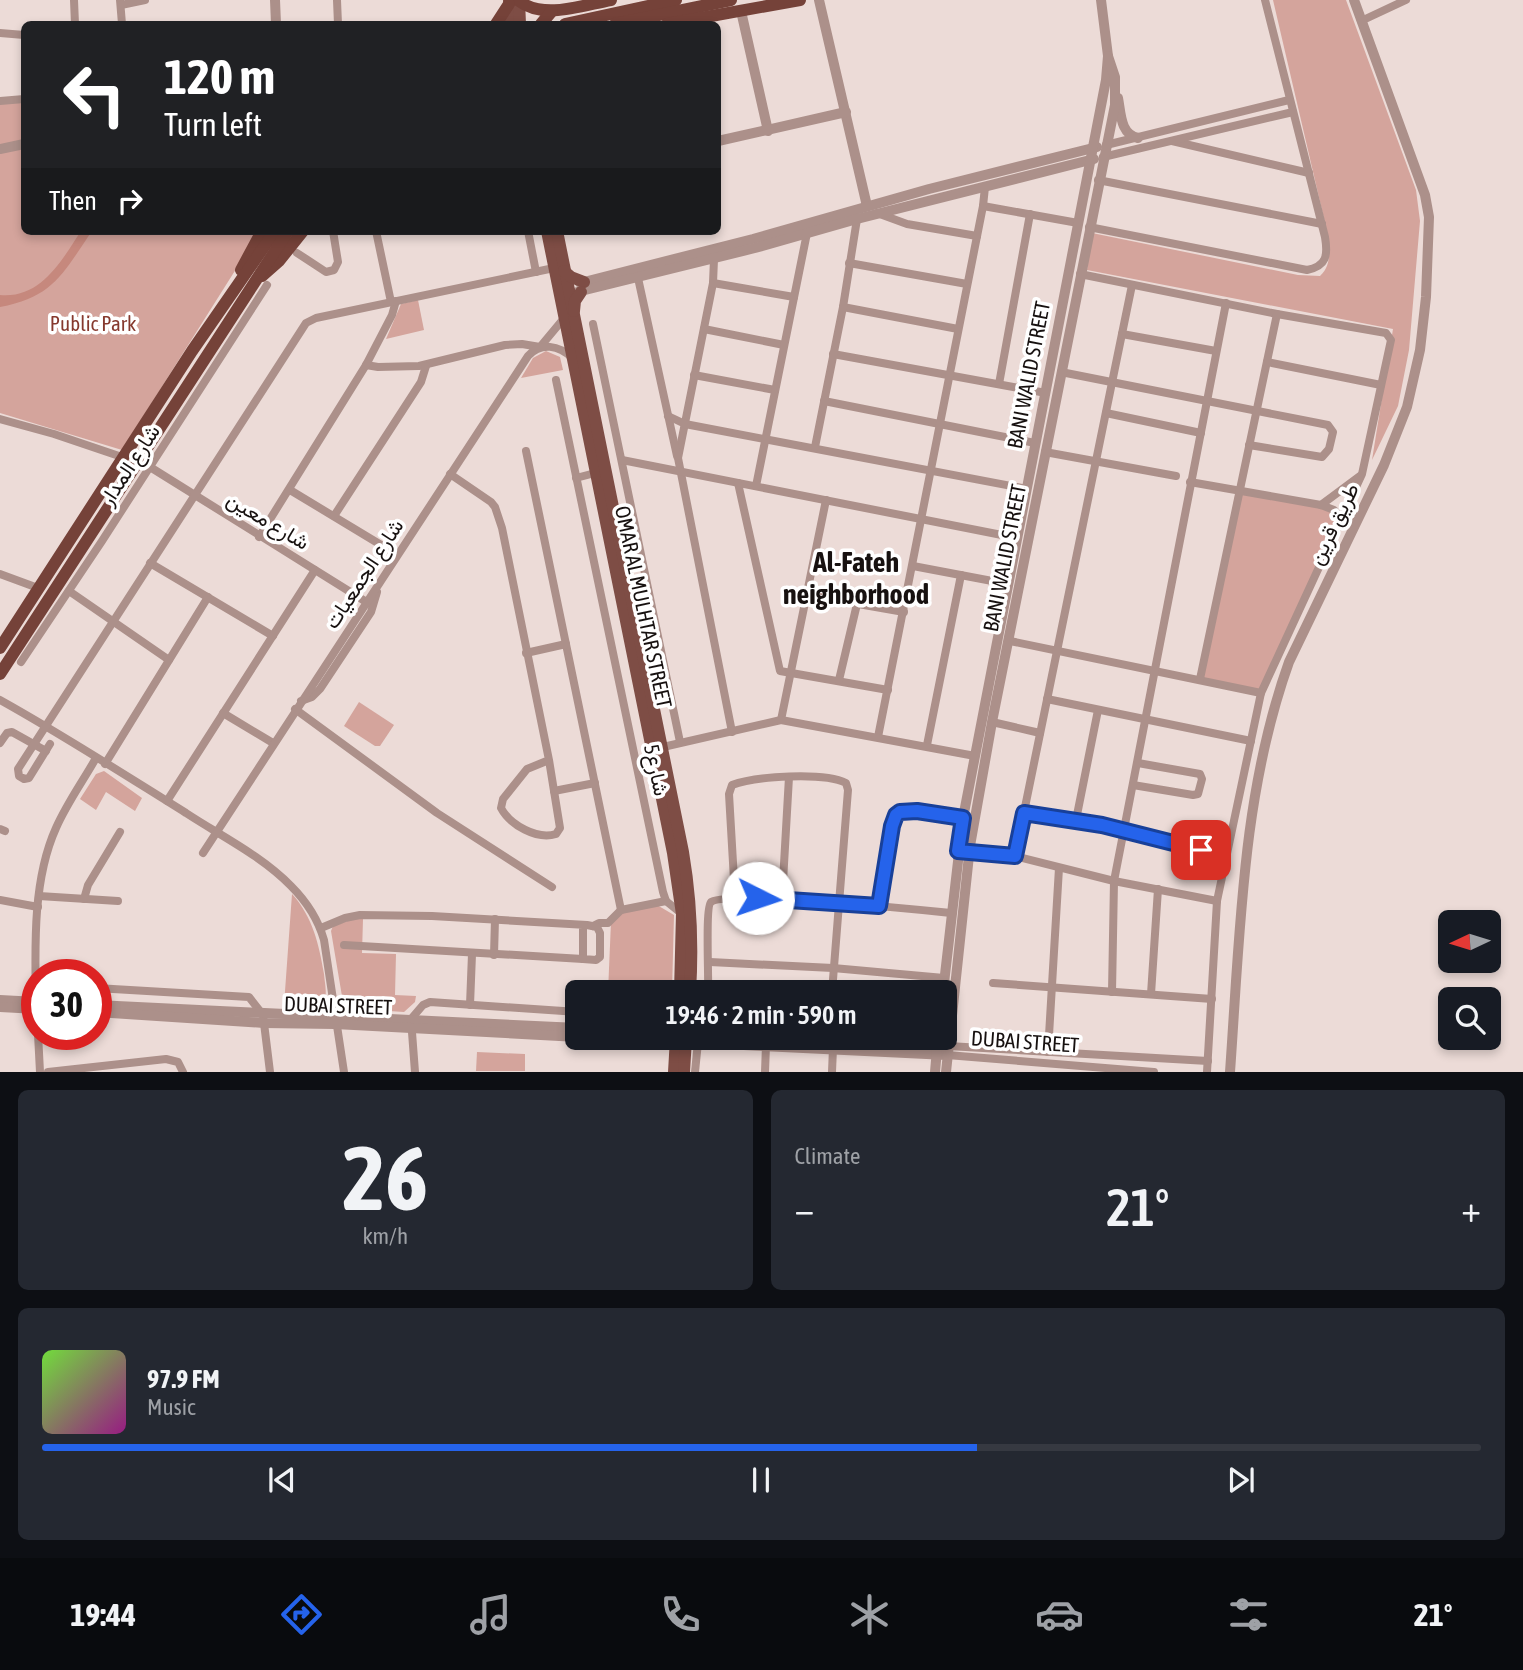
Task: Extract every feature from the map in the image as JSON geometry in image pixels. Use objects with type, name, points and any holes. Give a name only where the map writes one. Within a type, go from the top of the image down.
[{"type":"highway","points":[[498,21],[514,1],[530,8],[552,11],[611,0]]},
{"type":"highway","points":[[580,21],[676,0]]},
{"type":"highway","points":[[630,21],[731,0]]},
{"type":"highway","points":[[684,21],[800,0]]},
{"type":"highway","points":[[544,21],[552,11]]},
{"type":"highway","points":[[235,288],[243,265],[260,235]]},
{"type":"highway","points":[[0,648],[122,457],[272,235]]},
{"type":"highway","points":[[0,674],[285,235]]},
{"type":"highway","points":[[253,282],[279,261],[300,235]]},
{"type":"main road","points":[[511,21],[514,1]]},
{"type":"main road","points":[[514,1],[519,21]]},
{"type":"main road","name":"OMAR AL MULHTAR STREET","points":[[548,235],[559,270],[573,290],[568,316],[572,358],[673,853],[682,914],[680,980]]},
{"type":"main road","name":"OMAR AL MULHTAR STREET","points":[[556,235],[559,270]]},
{"type":"main road","points":[[559,270],[571,278],[575,301],[568,316],[663,747],[689,884],[690,980]]},
{"type":"main road","points":[[674,1072],[681,1050]]},
{"type":"main road","points":[[684,1050],[684,1072]]},
{"type":"street","points":[[74,0],[75,21]]},
{"type":"street","points":[[122,21],[120,2],[145,0]]},
{"type":"street","points":[[275,0],[276,21]]},
{"type":"street","points":[[337,0],[338,21]]},
{"type":"street","points":[[819,0],[867,206]]},
{"type":"street","points":[[1101,0],[1108,56]]},
{"type":"street","points":[[1089,228],[1307,270],[1319,267],[1326,259],[1328,254],[1322,225],[1265,0]]},
{"type":"street","name":"طريق قرين","points":[[1230,1072],[1248,834],[1262,752],[1275,700],[1289,662],[1396,437],[1415,377],[1425,310],[1429,226],[1427,202],[1354,0]]},
{"type":"street","points":[[1361,22],[1406,0]]},
{"type":"street","points":[[741,11],[768,131]]},
{"type":"street","points":[[0,33],[21,35]]},
{"type":"street","name":"BANI WALID STREET","points":[[952,980],[992,723],[1116,89],[1108,56]]},
{"type":"street","name":"BANI WALID STREET","points":[[944,978],[963,818],[1106,80],[1108,56]]},
{"type":"street","points":[[1116,89],[1124,128],[1127,134],[1138,138]]},
{"type":"street","points":[[0,101],[21,99]]},
{"type":"street","points":[[573,290],[807,233],[1093,148],[1289,100]]},
{"type":"street","points":[[721,140],[846,112]]},
{"type":"street","points":[[573,290],[638,278],[715,259],[867,206],[985,187],[1169,140],[1293,112]]},
{"type":"street","points":[[1169,140],[1309,173]]},
{"type":"street","points":[[0,149],[21,145]]},
{"type":"street","points":[[1098,180],[1322,225]]},
{"type":"street","points":[[878,737],[985,187]]},
{"type":"street","points":[[983,206],[1078,223]]},
{"type":"street","points":[[877,214],[907,224],[977,236]]},
{"type":"street","points":[[999,384],[1030,214]]},
{"type":"street","points":[[815,447],[843,307],[857,219]]},
{"type":"street","points":[[756,486],[807,233]]},
{"type":"street","points":[[297,253],[327,272],[334,270],[338,262],[333,235]]},
{"type":"street","points":[[259,537],[366,365],[394,312],[377,235]]},
{"type":"street","points":[[529,235],[536,272]]},
{"type":"street","points":[[678,458],[713,284],[715,259]]},
{"type":"street","points":[[849,263],[967,284]]},
{"type":"street","points":[[0,743],[10,732],[34,744],[48,748],[30,776],[24,779],[17,771],[34,744],[112,623],[150,563],[306,323],[316,318],[393,301],[536,272],[559,270]]},
{"type":"street","points":[[1080,274],[1388,334],[1391,340],[1362,474],[1261,693],[1217,901],[1208,1072]]},
{"type":"street","points":[[638,278],[678,458],[732,732]]},
{"type":"street","points":[[713,284],[794,297]]},
{"type":"street","name":"شارع المدار","points":[[21,662],[267,285]]},
{"type":"street","points":[[1015,856],[1132,285]]},
{"type":"street","points":[[1112,992],[1114,881],[1226,303]]},
{"type":"street","points":[[843,307],[958,329]]},
{"type":"street","points":[[1200,679],[1277,314]]},
{"type":"street","name":"شارع الجمعيات","points":[[203,853],[298,705],[368,603],[396,554],[528,356],[540,347],[568,316]]},
{"type":"street","points":[[593,324],[680,742]]},
{"type":"street","points":[[704,329],[784,345]]},
{"type":"street","points":[[1122,334],[1216,351]]},
{"type":"street","points":[[366,365],[426,366],[505,345],[522,344],[558,348],[572,358]]},
{"type":"street","points":[[833,354],[1045,393]]},
{"type":"street","points":[[1267,362],[1381,385]]},
{"type":"street","points":[[334,516],[421,382],[426,366]]},
{"type":"street","points":[[1061,372],[1328,425],[1333,432],[1329,449],[1322,457],[1249,445]]},
{"type":"street","points":[[694,375],[775,390]]},
{"type":"street","name":"شارع5","points":[[556,380],[666,901]]},
{"type":"street","points":[[824,401],[1035,443]]},
{"type":"street","points":[[1106,414],[1200,433]]},
{"type":"street","points":[[668,416],[685,424],[1027,489]]},
{"type":"street","points":[[0,419],[122,457]]},
{"type":"street","points":[[526,451],[621,910]]},
{"type":"street","points":[[1045,452],[1176,475]]},
{"type":"street","points":[[622,460],[1017,538]]},
{"type":"street","name":"شارع معين","points":[[150,467],[368,603]]},
{"type":"street","points":[[576,478],[596,473]]},
{"type":"street","points":[[450,474],[495,507],[502,528],[549,760],[560,828],[556,834],[550,836],[533,833],[510,819],[501,808],[503,799],[527,769],[549,760]]},
{"type":"street","points":[[1321,505],[1362,474]]},
{"type":"street","points":[[1190,482],[1321,505],[1334,510],[1342,518]]},
{"type":"street","points":[[738,483],[780,671],[888,690]]},
{"type":"street","points":[[290,490],[396,554]]},
{"type":"street","points":[[781,720],[826,500]]},
{"type":"street","points":[[150,563],[273,636]]},
{"type":"street","points":[[913,566],[1008,584]]},
{"type":"street","points":[[167,801],[315,570]]},
{"type":"street","points":[[0,574],[38,588]]},
{"type":"street","points":[[927,745],[961,575]]},
{"type":"street","points":[[377,587],[377,597],[371,612],[320,689],[298,705],[437,813],[552,887]]},
{"type":"street","points":[[69,591],[169,660]]},
{"type":"street","points":[[807,595],[904,612]]},
{"type":"street","points":[[105,764],[208,597]]},
{"type":"street","points":[[839,680],[857,604]]},
{"type":"street","points":[[1010,640],[1261,693]]},
{"type":"street","points":[[526,653],[566,644]]},
{"type":"street","points":[[1047,699],[1251,741]]},
{"type":"street","points":[[0,700],[167,801],[285,880],[305,903],[321,928],[344,1072]]},
{"type":"street","points":[[1076,820],[1098,710]]},
{"type":"street","points":[[223,713],[273,743]]},
{"type":"street","points":[[663,747],[781,720],[975,756]]},
{"type":"street","points":[[992,723],[1040,733]]},
{"type":"street","points":[[37,959],[38,896],[42,870],[56,827],[96,758]]},
{"type":"street","points":[[1133,785],[1193,795],[1198,794],[1200,788],[1200,774],[1138,764]]},
{"type":"street","points":[[782,899],[789,777]]},
{"type":"street","points":[[735,897],[730,788],[736,783],[789,777],[822,777],[842,781],[847,786],[832,980]]},
{"type":"street","points":[[554,791],[594,783]]},
{"type":"street","points":[[879,906],[896,815],[900,812],[917,811],[963,818]]},
{"type":"street","points":[[1024,813],[1076,820],[1227,856]]},
{"type":"street","points":[[84,899],[88,885],[120,832]]},
{"type":"street","points":[[958,851],[1015,856],[1114,881],[1217,901]]},
{"type":"street","points":[[1048,1052],[1059,868]]},
{"type":"street","points":[[1152,994],[1158,889]]},
{"type":"street","points":[[38,896],[118,901]]},
{"type":"street","points":[[709,980],[708,906],[716,898],[782,899],[951,913]]},
{"type":"street","points":[[0,900],[38,907]]},
{"type":"street","points":[[321,928],[360,915],[432,916],[593,926],[608,923],[621,910],[666,901],[682,914]]},
{"type":"street","points":[[494,955],[495,919]]},
{"type":"street","points":[[583,925],[583,959]]},
{"type":"street","points":[[344,945],[596,960],[600,957],[600,933],[593,926]]},
{"type":"street","points":[[471,1005],[472,954]]},
{"type":"street","points":[[710,962],[833,968],[944,978]]},
{"type":"street","points":[[993,983],[1212,999]]},
{"type":"street","points":[[112,989],[246,996],[256,1003],[264,1019],[270,1072]]},
{"type":"street","points":[[115,1006],[116,989]]},
{"type":"street","points":[[0,1000],[21,1001]]},
{"type":"street","points":[[415,1072],[411,1024],[423,1005],[430,1002],[565,1011]]},
{"type":"street","name":"DUBAI STREET","points":[[112,1006],[264,1019]]},
{"type":"street","points":[[0,1007],[21,1009]]},
{"type":"street","name":"DUBAI STREET","points":[[112,1013],[335,1020],[565,1036]]},
{"type":"street","name":"DUBAI STREET","points":[[411,1024],[565,1028]]},
{"type":"street","name":"DUBAI STREET","points":[[957,1049],[1208,1061]]},
{"type":"street","points":[[39,1050],[40,1072]]},
{"type":"street","points":[[687,1050],[695,1072]]},
{"type":"street","points":[[765,1072],[766,1050]]},
{"type":"street","points":[[831,1050],[832,1072]]},
{"type":"street","points":[[935,1072],[941,1050]]},
{"type":"street","name":"BANI WALID STREET","points":[[942,1050],[946,1072]]},
{"type":"street","name":"DUBAI STREET","points":[[953,1050],[1003,1059],[1154,1072]]},
{"type":"street","points":[[48,1072],[170,1059],[182,1065],[183,1072]]},
{"type":"street","points":[[1002,1072],[1003,1059]]},
{"type":"green space","points":[[1273,0],[1346,0],[1416,190],[1420,221],[1409,350],[1398,406],[1372,460],[1393,329],[1087,270],[1092,233],[1298,275],[1320,276],[1324,272],[1329,258],[1328,236]]},
{"type":"green space","name":"Public Park","points":[[21,99],[21,235],[257,235],[122,450],[0,413],[0,101]]},
{"type":"green space","points":[[418,300],[424,330],[386,339],[401,304]]},
{"type":"green space","points":[[546,351],[560,357],[563,370],[521,378],[533,358]]},
{"type":"green space","points":[[1236,491],[1334,511],[1339,521],[1261,693],[1199,680]]},
{"type":"green space","points":[[359,702],[394,725],[380,746],[375,746],[344,726]]},
{"type":"green space","points":[[104,771],[142,798],[135,811],[106,792],[96,810],[80,799],[96,774]]},
{"type":"green space","points":[[292,894],[305,912],[317,942],[325,987],[323,1006],[284,1005]]},
{"type":"green space","points":[[657,905],[674,915],[672,980],[609,980],[611,922],[618,913]]},
{"type":"green space","points":[[353,919],[363,919],[362,953],[396,954],[395,995],[416,996],[415,1002],[404,1012],[344,1008],[331,931],[333,926]]},
{"type":"green space","points":[[477,1052],[525,1054],[525,1071],[476,1071]]},
{"type":"shaded area","points":[[78,235],[89,235],[64,271],[45,290],[18,303],[0,307],[0,295],[14,295],[39,284],[66,254]]},
{"type":"district","name":"Al-Fateh neighborhood","points":[[856,578]]},
{"type":"route","points":[[758,898],[879,906],[892,826],[896,815],[907,811],[963,818],[958,851],[970,853],[1015,856],[1024,813],[1102,825],[1201,850]]}]
